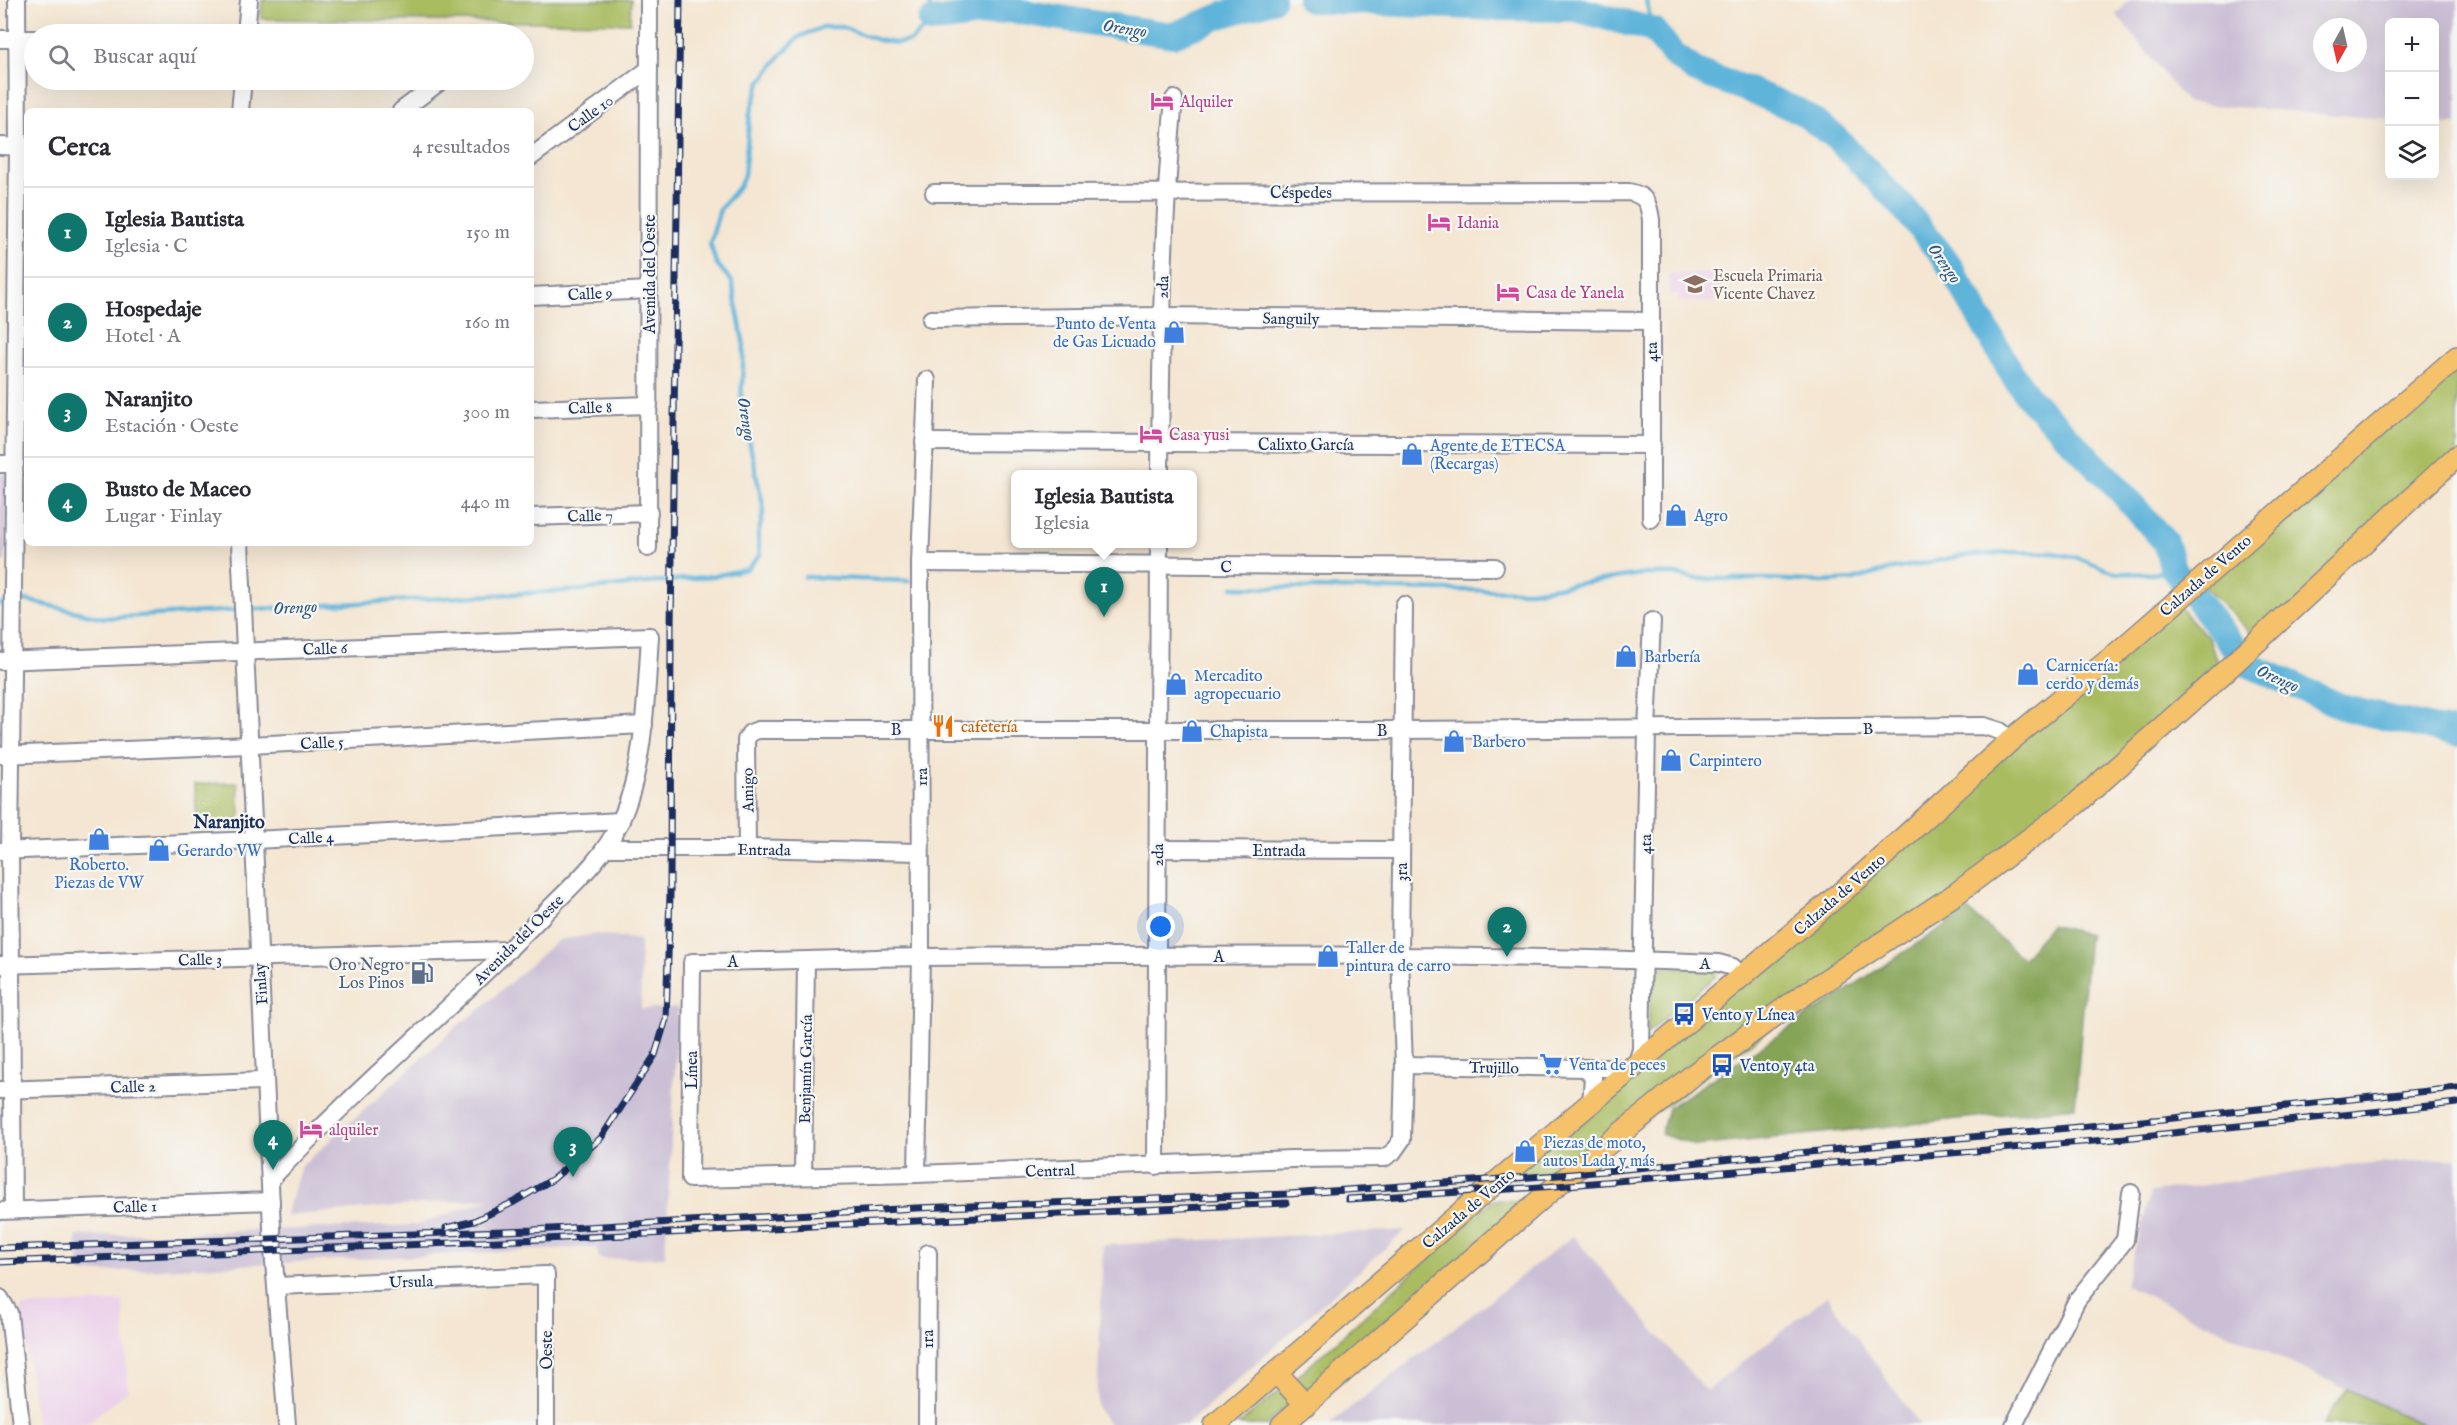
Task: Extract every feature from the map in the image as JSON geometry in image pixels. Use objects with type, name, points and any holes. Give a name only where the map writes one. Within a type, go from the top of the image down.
[{"type":"main road","name":"Calzada de Vento","points":[[1215,1425],[1868,870],[2011,740],[2107,662],[2457,357]]},
{"type":"main road","points":[[1282,1425],[1556,1186],[1667,1096],[1796,1000],[1957,893],[2068,810],[2221,675],[2457,456]]},
{"type":"main road","points":[[1276,1372],[1306,1405]]},
{"type":"street","points":[[6,1211],[6,661],[13,622],[13,588],[22,531],[8,464],[14,359],[14,252],[23,147],[17,0]]},
{"type":"street","points":[[247,24],[249,0]]},
{"type":"street","name":"Avenida del Oeste","points":[[648,548],[649,0]]},
{"type":"street","points":[[0,39],[24,39]]},
{"type":"street","name":"Calle 10","points":[[534,155],[649,69]]},
{"type":"street","points":[[240,108],[242,90]]},
{"type":"street","points":[[405,108],[429,90]]},
{"type":"street","name":"2da","points":[[1160,470],[1165,192],[1174,99]]},
{"type":"street","points":[[0,146],[23,147]]},
{"type":"street","name":"Céspedes","points":[[934,194],[1629,192],[1645,198],[1651,220]]},
{"type":"street","name":"4ta","points":[[1651,220],[1651,519]]},
{"type":"street","name":"Calle 9","points":[[534,296],[649,290]]},
{"type":"street","name":"Sanguily","points":[[930,319],[1161,316],[1651,321]]},
{"type":"street","name":"1ra","points":[[917,1174],[921,957],[920,563],[927,380]]},
{"type":"street","name":"Calle 8","points":[[534,409],[649,405]]},
{"type":"street","name":"Calixto García","points":[[924,442],[1652,445]]},
{"type":"street","name":"Calle 7","points":[[534,517],[648,513]]},
{"type":"street","name":"Finlay","points":[[240,546],[271,1201],[287,1425]]},
{"type":"street","name":"2da","points":[[1156,1166],[1156,849],[1160,730],[1159,548]]},
{"type":"street","name":"C","points":[[920,563],[1495,567]]},
{"type":"street","name":"3ra","points":[[1402,1139],[1404,1065],[1400,955],[1404,605]]},
{"type":"street","name":"4ta","points":[[1636,1065],[1641,1050],[1647,729],[1652,621]]},
{"type":"street","name":"Avenida del Oeste","points":[[270,1180],[396,1056],[509,950],[608,848],[621,821],[636,770],[644,725],[650,636]]},
{"type":"street","name":"Calle 6","points":[[6,661],[650,636]]},
{"type":"street","name":"Calle 5","points":[[5,755],[644,725]]},
{"type":"street","name":"B","points":[[750,733],[758,730],[921,729],[1402,730],[1984,726],[2000,730],[2011,740]]},
{"type":"street","name":"Amigo","points":[[747,848],[746,740],[750,733]]},
{"type":"street","name":"Calle 4","points":[[5,851],[621,821]]},
{"type":"street","name":"Entrada","points":[[608,848],[920,852]]},
{"type":"street","name":"Entrada","points":[[1156,849],[1401,850]]},
{"type":"street","name":"Calle 3","points":[[5,965],[509,950]]},
{"type":"street","name":"A","points":[[692,962],[921,957],[1400,955],[1718,963],[1732,967],[1742,977]]},
{"type":"street","name":"Benjamín García","points":[[803,1176],[806,961]]},
{"type":"street","name":"Línea","points":[[690,1179],[692,962]]},
{"type":"street","name":"Trujillo","points":[[1404,1065],[1585,1068],[1624,1068],[1636,1065]]},
{"type":"street","points":[[1585,1068],[1593,1077],[1591,1104]]},
{"type":"street","name":"Calle 2","points":[[6,1090],[265,1081]]},
{"type":"street","name":"Central","points":[[690,1179],[917,1174],[1292,1159],[1384,1158],[1393,1152],[1402,1139]]},
{"type":"street","points":[[2014,1425],[2077,1300],[2125,1240],[2130,1193]]},
{"type":"street","name":"Calle 1","points":[[6,1211],[271,1201]]},
{"type":"street","name":"1ra","points":[[927,1425],[928,1253]]},
{"type":"street","name":"Ursula","points":[[276,1286],[546,1275]]},
{"type":"street","name":"Oeste","points":[[546,1275],[546,1425]]},
{"type":"street","points":[[0,1298],[9,1313],[21,1425]]},
{"type":"shaded area","points":[[2130,0],[2457,0],[2457,124],[2439,123],[2439,18],[2385,18],[2385,119],[2187,103],[2116,14]]},
{"type":"shaded area","name":"Escuela Primaria Vicente Chavez","points":[[1722,273],[1722,294],[1715,295],[1715,302],[1679,302],[1679,294],[1669,294],[1668,274]]},
{"type":"shaded area","points":[[0,474],[6,474],[5,561],[0,561]]},
{"type":"shaded area","points":[[597,934],[640,940],[641,1009],[678,1008],[665,1257],[599,1259],[596,1247],[81,1273],[76,1236],[417,1225],[492,1198],[285,1216],[301,1167],[457,1026],[478,1011],[558,940]]},
{"type":"shaded area","points":[[2457,1158],[2457,1425],[2423,1425],[2125,1285],[2151,1192],[2346,1166]]},
{"type":"shaded area","points":[[1406,1230],[1186,1425],[1110,1425],[1097,1408],[1103,1245]]},
{"type":"shaded area","points":[[1573,1236],[1706,1391],[1827,1296],[1920,1425],[1328,1425]]},
{"type":"shaded area","points":[[123,1301],[128,1391],[90,1421],[72,1425],[37,1425],[21,1307]]},
{"type":"green space","points":[[262,0],[631,0],[630,23],[261,19]]},
{"type":"green space","points":[[2457,357],[2457,456],[2258,640],[2199,581]]},
{"type":"green space","points":[[2175,602],[2209,639],[2221,675],[2076,804],[1572,1174],[1501,1179]]},
{"type":"green space","points":[[238,783],[241,828],[197,828],[195,784]]},
{"type":"green space","points":[[1968,910],[2023,959],[2050,925],[2089,934],[2075,1107],[1696,1146],[1661,1134],[1668,1108]]},
{"type":"green space","points":[[1653,967],[1716,968],[1716,976],[1647,1033]]},
{"type":"green space","points":[[1493,1200],[1527,1201],[1308,1391],[1295,1383],[1296,1378]]},
{"type":"green space","points":[[2347,1389],[2423,1425],[2322,1425]]},
{"type":"green space","points":[[1278,1392],[1284,1392],[1290,1399],[1290,1403],[1267,1425],[1238,1425]]},
{"type":"waterway","name":"Orengo","points":[[0,604],[25,600],[104,618],[579,590],[714,576],[747,569],[760,555],[758,535],[764,510],[741,404],[744,346],[732,282],[716,263],[710,243],[720,209],[740,185],[744,175],[750,113],[760,83],[780,56],[799,37],[823,27],[842,27],[878,40],[896,43],[911,41],[931,21],[929,0]]},
{"type":"waterway","name":"Orengo","points":[[931,21],[1008,10],[1173,35],[1223,15],[1272,0]]},
{"type":"waterway","name":"Orengo","points":[[1310,0],[1575,9],[1653,30],[1674,55],[1696,71],[1801,112],[1833,135],[1903,207],[1948,263],[2014,377],[2031,400],[2115,485],[2165,542],[2173,569],[2247,664],[2345,708],[2457,734]]},
{"type":"waterway","points":[[1646,0],[1653,30]]},
{"type":"waterway","points":[[1233,587],[1531,591],[1641,574],[1675,574],[1696,579],[1823,582],[1853,580],[1888,570],[1961,556],[2015,552],[2052,553],[2075,557],[2116,573],[2154,574],[2173,569]]},
{"type":"waterway","points":[[805,577],[909,581]]},
{"type":"railway","points":[[446,1228],[474,1221],[514,1202],[553,1179],[601,1138],[655,1055],[666,1019],[670,894],[671,628],[680,0]]},
{"type":"railway","points":[[0,1248],[533,1230],[916,1208],[1289,1194],[1572,1174],[2164,1119],[2457,1088]]},
{"type":"railway","points":[[1348,1199],[1556,1186],[2106,1140],[2457,1103]]},
{"type":"railway","points":[[0,1262],[544,1239],[1286,1203]]},
{"type":"place","name":"Alquiler","points":[[1162,101]]},
{"type":"place","name":"Idania","points":[[1439,222]]},
{"type":"place","name":"Escuela Primaria Vicente Chavez","points":[[1695,284]]},
{"type":"place","name":"Casa de Yanela","points":[[1508,292]]},
{"type":"place","name":"Punto de Venta de Gas Licuado","points":[[1174,332]]},
{"type":"place","name":"Casa yusi","points":[[1151,434]]},
{"type":"place","name":"Agente de ETECSA (Recargas)","points":[[1412,454]]},
{"type":"place","name":"Agro","points":[[1676,515]]},
{"type":"place","name":"Iglesia Bautista","points":[[1104,617]]},
{"type":"place","name":"Barbería","points":[[1626,656]]},
{"type":"place","name":"Carnicería: cerdo y demás","points":[[2028,674]]},
{"type":"place","name":"Mercadito agropecuario","points":[[1176,684]]},
{"type":"place","name":"cafetería","points":[[943,726]]},
{"type":"place","name":"Chapista","points":[[1192,731]]},
{"type":"place","name":"Barbero","points":[[1454,741]]},
{"type":"place","name":"Carpintero","points":[[1671,760]]},
{"type":"place","name":"Roberto. Piezas de VW","points":[[99,839]]},
{"type":"place","name":"Gerardo VW","points":[[159,850]]},
{"type":"place","name":"Taller de pintura de carro","points":[[1328,956]]},
{"type":"place","name":"Hospedaje","points":[[1507,957]]},
{"type":"place","name":"Oro Negro Los Pinos","points":[[422,973]]},
{"type":"place","name":"Vento y Línea","points":[[1684,1014]]},
{"type":"place","name":"Venta de peces","points":[[1551,1064]]},
{"type":"place","name":"Vento y 4ta","points":[[1722,1065]]},
{"type":"place","name":"alquiler","points":[[311,1129]]},
{"type":"place","name":"Piezas de moto, autos Lada y más","points":[[1525,1151]]},
{"type":"place","name":"Busto de Maceo","points":[[273,1170]]},
{"type":"place","name":"Naranjito","points":[[573,1177]]},
{"type":"district","name":"Naranjito","points":[[229,822]]}]
